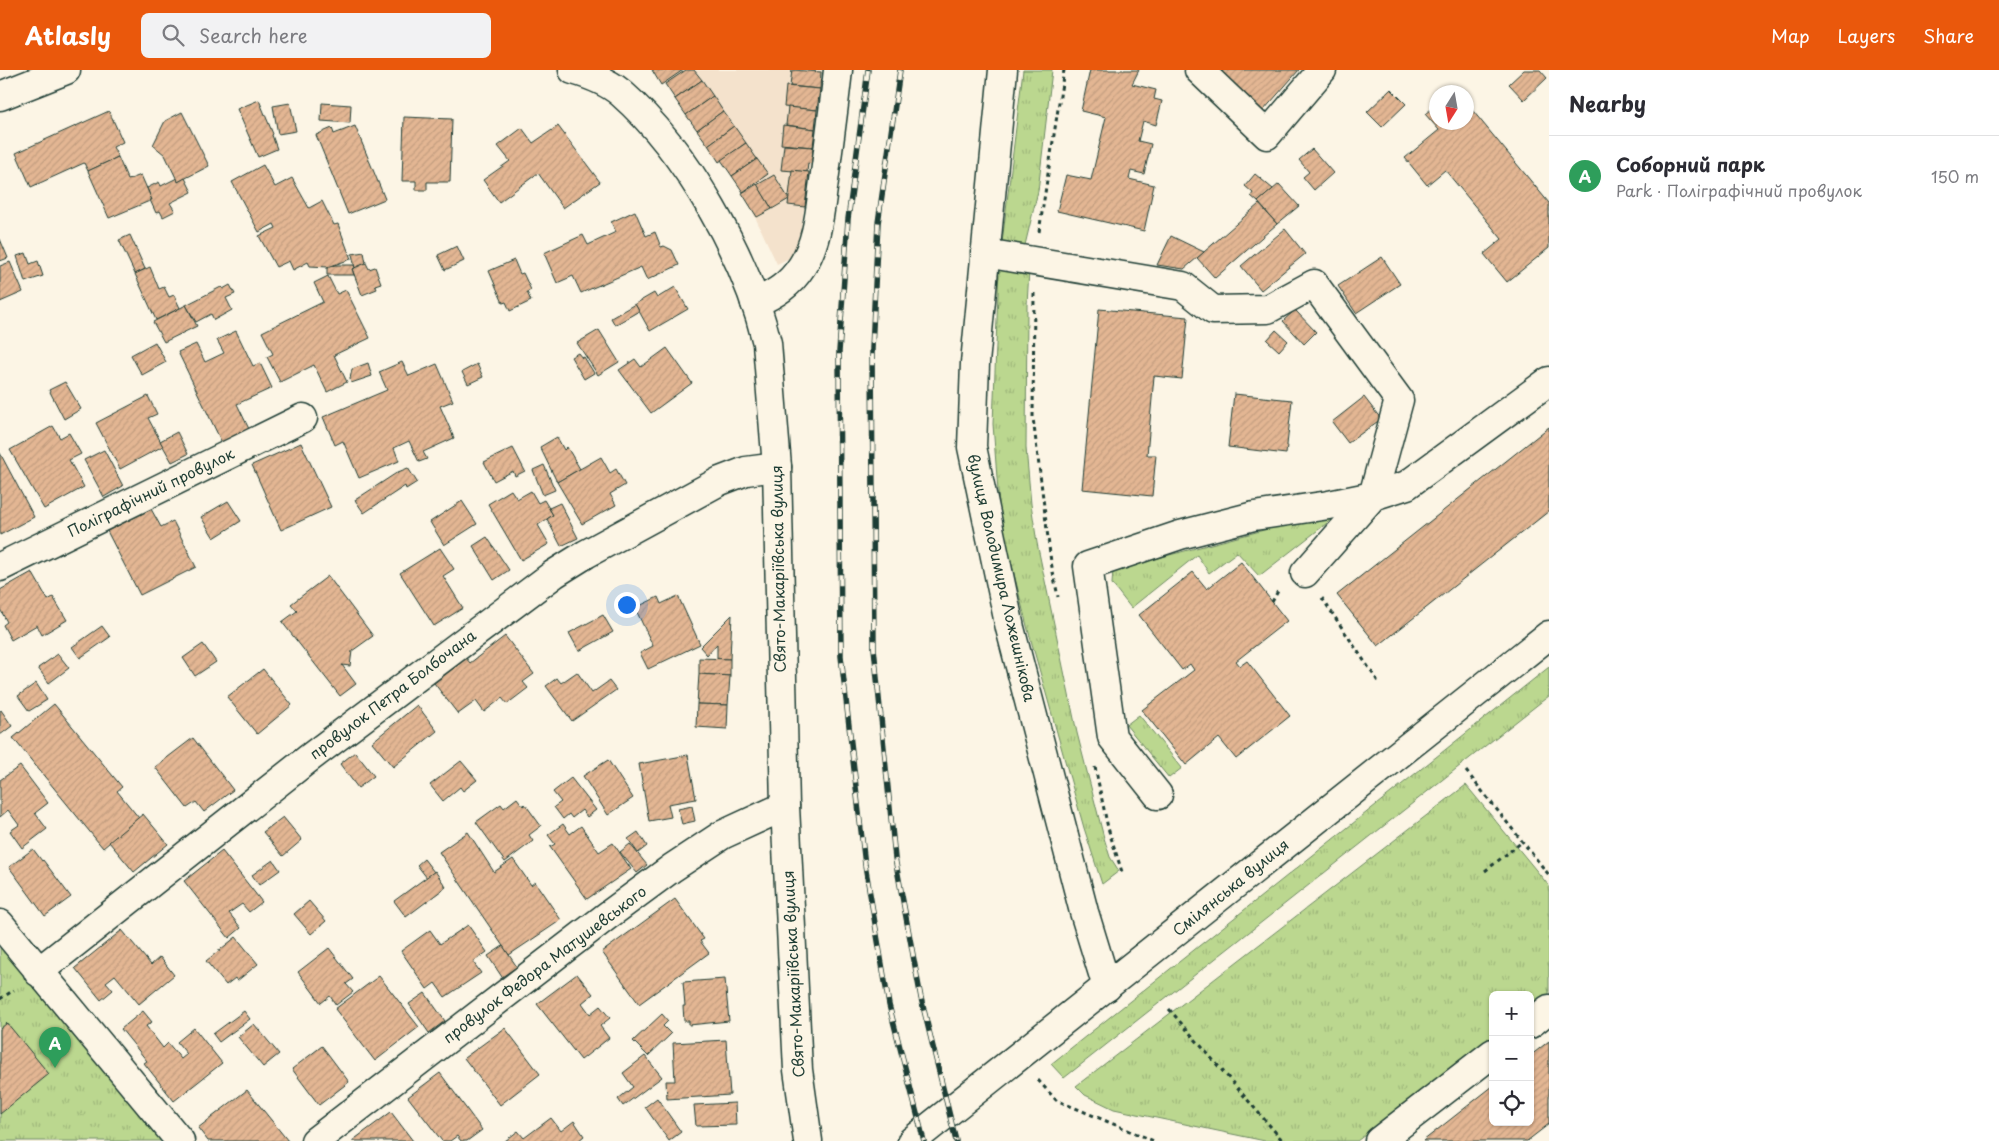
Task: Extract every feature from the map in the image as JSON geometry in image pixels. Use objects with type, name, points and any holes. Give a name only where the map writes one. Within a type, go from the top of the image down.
[{"type":"street","points":[[0,96],[66,70]]},
{"type":"street","name":"Свято-Макаріївська вулиця","points":[[574,70],[601,81],[620,92],[664,140],[692,177],[727,237],[755,303],[767,343],[777,467],[785,806],[798,1070],[808,1141]]},
{"type":"street","points":[[755,303],[775,294],[790,283],[804,264],[812,244],[820,206],[838,70]]},
{"type":"street","name":"вулиця Володимира Ложешнікова","points":[[1003,70],[975,364],[972,447],[1010,628],[1084,912],[1107,987]]},
{"type":"street","points":[[1199,70],[1267,136],[1322,70]]},
{"type":"street","points":[[985,253],[1183,286],[1213,310],[1268,310],[1314,284],[1399,400],[1373,496],[1305,573]]},
{"type":"street","points":[[1158,795],[1112,737],[1088,566],[1180,535],[1254,516],[1329,505],[1373,496],[1407,485],[1549,381]]},
{"type":"street","name":"Поліграфічний провулок","points":[[0,567],[303,418]]},
{"type":"street","name":"провулок Петра Болбочана","points":[[38,972],[308,759],[554,574],[586,554],[720,481],[746,471],[777,467]]},
{"type":"street","name":"Смілянська вулиця","points":[[912,1141],[1549,635]]},
{"type":"street","name":"провулок Федора Матушевського","points":[[315,1141],[672,868],[722,835],[785,806]]},
{"type":"street","points":[[0,924],[180,1141]]},
{"type":"street","points":[[1534,1021],[1549,1009]]},
{"type":"street","points":[[1379,1141],[1489,1056]]},
{"type":"path","points":[[1059,600],[1051,562],[1033,418],[1035,262],[1064,70]]},
{"type":"path","points":[[1305,573],[1379,683]]},
{"type":"path","points":[[1272,602],[1278,590]]},
{"type":"path","points":[[1094,761],[1108,828],[1123,875]]},
{"type":"path","points":[[1466,771],[1549,875]]},
{"type":"path","points":[[1485,871],[1522,842]]},
{"type":"path","points":[[1168,1009],[1283,1141]]},
{"type":"path","points":[[1018,1057],[1056,1100],[1154,1141]]},
{"type":"shaded area","points":[[652,70],[822,70],[812,164],[809,172],[798,254],[777,264],[743,191],[721,160],[719,162],[665,84],[661,85]]},
{"type":"green space","points":[[1023,70],[1052,70],[1038,191],[1025,245],[1002,243]]},
{"type":"green space","points":[[999,267],[1029,270],[1026,448],[1031,504],[1037,543],[1077,733],[1104,838],[1110,857],[1119,871],[1102,884],[1084,828],[1027,626],[1000,518],[993,424]]},
{"type":"green space","points":[[1328,513],[1331,520],[1259,576],[1237,552],[1209,573],[1197,555],[1131,608],[1112,584],[1113,570]]},
{"type":"green space","points":[[1549,667],[1549,696],[1064,1078],[1051,1064]]},
{"type":"green space","points":[[1139,715],[1182,768],[1169,778],[1126,725]]},
{"type":"green space","points":[[1466,785],[1549,886],[1549,997],[1534,1008],[1534,991],[1489,991],[1489,1042],[1357,1141],[1265,1141],[1114,1109],[1085,1095],[1076,1086]]},
{"type":"green space","points":[[0,935],[14,953],[17,967],[35,990],[49,995],[169,1141],[0,1141]]},
{"type":"building","points":[[652,70],[683,70],[661,85]]},
{"type":"building","points":[[686,70],[694,70],[702,80],[675,99],[665,84]]},
{"type":"building","points":[[792,70],[821,72],[820,89],[790,86]]},
{"type":"building","points":[[1090,70],[1139,70],[1132,84],[1156,90],[1154,99],[1162,101],[1156,125],[1143,121],[1138,141],[1151,144],[1144,174],[1131,171],[1129,179],[1154,185],[1144,231],[1057,211],[1066,175],[1091,180],[1106,117],[1081,111]]},
{"type":"building","points":[[1216,70],[1299,70],[1263,111]]},
{"type":"building","points":[[1524,70],[1540,70],[1547,78],[1524,100],[1509,84]]},
{"type":"building","points":[[702,80],[713,96],[686,115],[675,99]]},
{"type":"building","points":[[786,86],[820,89],[817,110],[784,107]]},
{"type":"building","points":[[1391,89],[1406,104],[1382,127],[1367,112]]},
{"type":"building","points":[[713,96],[723,111],[697,130],[686,115]]},
{"type":"building","points":[[259,100],[277,149],[258,157],[237,109]]},
{"type":"building","points":[[290,103],[296,131],[278,134],[273,106]]},
{"type":"building","points":[[322,103],[351,105],[350,123],[321,121]]},
{"type":"building","points":[[788,107],[817,110],[815,129],[786,125]]},
{"type":"building","points":[[109,111],[123,142],[113,147],[118,157],[88,171],[84,163],[31,187],[16,153]]},
{"type":"building","points":[[723,111],[734,126],[708,145],[697,130]]},
{"type":"building","points":[[1429,111],[1429,119],[1425,114]]},
{"type":"building","points":[[182,112],[209,166],[178,182],[165,155],[153,145],[165,121]]},
{"type":"building","points":[[1474,112],[1549,203],[1549,248],[1507,282],[1484,254],[1502,239],[1445,170],[1427,185],[1405,158],[1439,130],[1474,130]]},
{"type":"building","points":[[404,117],[452,119],[450,182],[427,182],[427,190],[416,190],[416,181],[402,181]]},
{"type":"building","points":[[783,125],[815,129],[813,147],[781,144]]},
{"type":"building","points":[[355,126],[385,199],[348,214],[316,135],[332,128],[334,134]]},
{"type":"building","points":[[558,126],[600,182],[563,208],[538,173],[499,202],[483,180],[510,161],[498,146],[522,128],[533,143]]},
{"type":"building","points":[[734,126],[746,143],[719,162],[708,145]]},
{"type":"building","points":[[746,143],[757,159],[732,176],[721,160]]},
{"type":"building","points":[[784,145],[813,147],[812,164],[808,163],[807,172],[781,170]]},
{"type":"building","points":[[1312,149],[1333,173],[1314,190],[1303,177],[1309,172],[1299,160]]},
{"type":"building","points":[[118,157],[128,180],[141,175],[152,200],[109,218],[88,171]]},
{"type":"building","points":[[757,159],[768,174],[743,192],[732,176]]},
{"type":"building","points":[[263,165],[275,187],[292,178],[309,208],[322,201],[334,225],[338,224],[351,259],[328,267],[310,266],[308,262],[293,270],[289,261],[276,267],[259,236],[276,228],[274,224],[259,232],[232,182]]},
{"type":"building","points":[[792,170],[809,172],[805,207],[788,205]]},
{"type":"building","points":[[1255,174],[1273,189],[1258,202],[1251,196],[1253,193],[1245,186]]},
{"type":"building","points":[[774,175],[789,199],[772,209],[757,185]]},
{"type":"building","points":[[177,178],[178,182],[185,178],[192,192],[170,203],[175,211],[163,217],[160,211],[156,213],[147,188],[159,182],[161,186]]},
{"type":"building","points":[[757,184],[772,209],[757,217],[742,193]]},
{"type":"building","points":[[1279,184],[1299,206],[1277,224],[1258,202]]},
{"type":"building","points":[[1259,204],[1277,224],[1215,278],[1197,258]]},
{"type":"building","points":[[635,211],[646,236],[655,232],[661,247],[664,246],[672,250],[679,265],[647,280],[641,267],[581,293],[573,276],[557,283],[544,253],[583,235],[588,245],[616,232],[611,222]]},
{"type":"building","points":[[1285,229],[1305,254],[1261,290],[1241,266]]},
{"type":"building","points":[[130,235],[145,269],[135,274],[119,240]]},
{"type":"building","points":[[1171,236],[1204,252],[1184,269],[1157,265]]},
{"type":"building","points":[[0,239],[8,258],[0,261]]},
{"type":"building","points":[[457,246],[464,261],[445,270],[438,255]]},
{"type":"building","points":[[364,252],[366,263],[355,268],[352,254]]},
{"type":"building","points":[[26,253],[30,264],[38,261],[43,276],[25,282],[17,256]]},
{"type":"building","points":[[1382,257],[1400,284],[1356,313],[1338,286]]},
{"type":"building","points":[[514,260],[520,274],[523,273],[531,290],[527,292],[531,301],[510,311],[506,302],[503,303],[489,271]]},
{"type":"building","points":[[10,262],[23,292],[0,302],[0,266]]},
{"type":"building","points":[[366,263],[369,269],[375,267],[381,283],[375,285],[377,289],[362,295],[352,269]]},
{"type":"building","points":[[335,265],[354,265],[355,268],[352,269],[354,275],[327,275],[327,268]]},
{"type":"building","points":[[150,267],[159,289],[164,287],[169,297],[174,295],[180,308],[156,320],[135,274]]},
{"type":"building","points":[[328,276],[337,294],[346,290],[370,338],[334,355],[347,382],[327,392],[314,365],[280,382],[267,357],[273,354],[262,332],[323,302],[314,283]]},
{"type":"building","points":[[230,285],[235,294],[226,298],[232,310],[214,320],[211,314],[196,322],[186,305],[221,287],[223,289]]},
{"type":"building","points":[[675,287],[688,309],[650,331],[635,304],[654,293],[657,298]]},
{"type":"building","points":[[635,304],[639,311],[615,325],[611,318]]},
{"type":"building","points":[[186,305],[197,326],[164,342],[153,322]]},
{"type":"building","points":[[1099,309],[1188,317],[1182,379],[1154,376],[1147,455],[1156,455],[1152,496],[1082,489]]},
{"type":"building","points":[[1295,310],[1316,332],[1304,344],[1283,321]]},
{"type":"building","points":[[599,330],[619,362],[598,375],[577,343]]},
{"type":"building","points":[[1276,330],[1288,341],[1279,351],[1267,340]]},
{"type":"building","points":[[236,331],[253,366],[260,363],[272,388],[237,404],[249,429],[222,443],[178,352],[196,344],[205,362],[224,353],[217,340]]},
{"type":"building","points":[[155,342],[166,362],[142,375],[131,355]]},
{"type":"building","points":[[667,348],[692,383],[651,413],[619,370],[635,359],[641,367]]},
{"type":"building","points":[[578,353],[582,358],[584,357],[594,373],[584,379],[571,357]]},
{"type":"building","points":[[402,362],[409,376],[437,364],[453,401],[440,406],[454,438],[423,452],[427,459],[419,462],[409,441],[394,448],[399,461],[359,478],[343,441],[335,445],[323,417],[387,390],[379,372]]},
{"type":"building","points":[[368,363],[372,376],[351,383],[352,369]]},
{"type":"building","points":[[477,364],[483,377],[468,384],[462,372]]},
{"type":"building","points":[[65,382],[81,409],[64,419],[49,390]]},
{"type":"building","points":[[1234,394],[1292,400],[1286,454],[1228,447]]},
{"type":"building","points":[[148,396],[157,414],[148,418],[163,446],[120,469],[96,423]]},
{"type":"building","points":[[1364,397],[1381,419],[1348,443],[1332,422]]},
{"type":"building","points":[[53,426],[60,438],[69,433],[81,454],[69,460],[84,487],[44,509],[10,450]]},
{"type":"building","points":[[1549,427],[1549,511],[1378,646],[1337,595]]},
{"type":"building","points":[[177,432],[188,454],[172,462],[160,441]]},
{"type":"building","points":[[557,437],[564,450],[567,447],[580,469],[557,482],[540,447]]},
{"type":"building","points":[[301,443],[331,507],[281,530],[252,465]]},
{"type":"building","points":[[513,448],[525,471],[515,476],[513,471],[494,481],[484,462]]},
{"type":"building","points":[[104,450],[123,486],[104,497],[84,460]]},
{"type":"building","points":[[0,453],[34,517],[0,535]]},
{"type":"building","points":[[601,457],[610,473],[616,469],[625,485],[610,494],[616,505],[582,524],[557,482]]},
{"type":"building","points":[[544,465],[555,490],[543,495],[533,470]]},
{"type":"building","points":[[408,468],[417,482],[406,489],[405,486],[364,513],[355,500],[398,472]]},
{"type":"building","points":[[511,490],[517,499],[531,491],[538,503],[544,500],[553,515],[538,525],[549,544],[521,560],[488,504]]},
{"type":"building","points":[[228,501],[241,521],[214,538],[201,517]]},
{"type":"building","points":[[462,501],[477,524],[444,545],[430,522]]},
{"type":"building","points":[[560,503],[578,538],[561,546],[547,519],[553,515],[549,508]]},
{"type":"building","points":[[151,509],[161,527],[173,521],[196,567],[140,595],[107,531]]},
{"type":"building","points":[[487,537],[509,570],[494,580],[473,546]]},
{"type":"building","points":[[440,548],[454,569],[443,576],[463,608],[434,626],[400,573]]},
{"type":"building","points":[[1241,562],[1287,621],[1236,661],[1240,666],[1247,661],[1290,716],[1236,759],[1219,738],[1186,765],[1142,710],[1194,670],[1190,664],[1182,670],[1139,615],[1193,572],[1207,589]]},
{"type":"building","points":[[32,572],[48,600],[53,597],[67,620],[42,635],[37,625],[11,640],[3,625],[7,622],[0,609],[0,590]]},
{"type":"building","points":[[328,576],[373,636],[352,651],[350,666],[342,665],[356,684],[340,696],[282,622],[297,611],[291,604]]},
{"type":"building","points":[[678,596],[700,644],[648,669],[640,653],[653,646],[635,608],[658,597],[661,604]]},
{"type":"building","points":[[603,615],[613,632],[579,651],[569,633]]},
{"type":"building","points":[[732,615],[730,659],[717,659],[717,644],[707,655],[700,647]]},
{"type":"building","points":[[102,626],[110,637],[80,658],[72,647]]},
{"type":"building","points":[[505,636],[534,674],[523,682],[528,688],[507,704],[502,698],[484,712],[476,701],[458,714],[434,683],[466,658],[470,663]]},
{"type":"building","points":[[203,644],[216,662],[195,676],[183,658]]},
{"type":"building","points":[[58,654],[69,668],[49,683],[38,668]]},
{"type":"building","points":[[699,658],[730,659],[730,676],[699,674]]},
{"type":"building","points":[[263,669],[292,705],[257,734],[227,697]]},
{"type":"building","points":[[577,672],[592,693],[609,681],[616,690],[572,721],[546,686],[557,678],[561,683]]},
{"type":"building","points":[[699,674],[730,676],[728,705],[697,704]]},
{"type":"building","points":[[36,683],[47,700],[29,711],[18,696]]},
{"type":"building","points":[[54,704],[122,787],[117,791],[139,818],[103,848],[13,738]]},
{"type":"building","points":[[697,704],[728,705],[727,729],[696,727]]},
{"type":"building","points":[[417,705],[437,731],[393,767],[372,742]]},
{"type":"building","points":[[0,711],[12,726],[0,735]]},
{"type":"building","points":[[193,738],[233,790],[204,812],[196,802],[187,808],[155,767]]},
{"type":"building","points":[[355,752],[374,776],[358,788],[340,764]]},
{"type":"building","points":[[688,755],[696,799],[668,804],[671,817],[649,821],[639,764]]},
{"type":"building","points":[[608,760],[633,798],[608,815],[583,776]]},
{"type":"building","points":[[461,761],[477,780],[463,791],[460,787],[443,801],[430,785]]},
{"type":"building","points":[[20,766],[48,803],[35,813],[47,829],[22,848],[10,831],[19,825],[8,810],[0,817],[0,780]]},
{"type":"building","points":[[571,778],[596,810],[587,817],[582,810],[572,818],[569,814],[563,819],[554,807],[561,802],[553,792]]},
{"type":"building","points":[[517,798],[523,806],[525,804],[541,826],[529,835],[533,841],[505,862],[476,822],[501,804],[504,808]]},
{"type":"building","points":[[692,806],[695,821],[682,824],[678,809]]},
{"type":"building","points":[[143,814],[168,844],[134,872],[109,842]]},
{"type":"building","points":[[283,817],[302,840],[283,856],[263,832]]},
{"type":"building","points":[[563,824],[570,834],[581,826],[599,852],[613,843],[631,869],[587,899],[550,847],[555,844],[548,835]]},
{"type":"building","points":[[468,832],[494,872],[513,859],[531,885],[535,882],[561,920],[509,955],[439,852]]},
{"type":"building","points":[[638,832],[647,846],[638,853],[628,839]]},
{"type":"building","points":[[630,844],[647,865],[637,873],[620,852]]},
{"type":"building","points":[[33,849],[71,897],[45,916],[9,867]]},
{"type":"building","points":[[222,851],[262,902],[249,912],[242,904],[229,913],[241,928],[229,938],[184,881]]},
{"type":"building","points":[[424,859],[434,872],[427,878],[417,865]]},
{"type":"building","points":[[273,860],[280,870],[259,885],[252,875]]},
{"type":"building","points":[[435,871],[446,887],[406,917],[394,901]]},
{"type":"building","points":[[675,899],[704,939],[700,941],[709,953],[639,1004],[602,952]]},
{"type":"building","points":[[309,901],[326,921],[311,934],[294,914]]},
{"type":"building","points":[[468,925],[487,952],[473,962],[481,973],[445,997],[435,983],[427,989],[401,951],[430,930],[440,944]]},
{"type":"building","points":[[122,930],[151,965],[160,957],[174,975],[139,1004],[115,975],[106,982],[113,990],[101,1000],[75,968]]},
{"type":"building","points":[[236,937],[258,964],[237,981],[235,978],[226,985],[206,961]]},
{"type":"building","points":[[503,946],[517,967],[502,977],[488,956]]},
{"type":"building","points":[[329,948],[353,979],[346,984],[353,992],[336,1005],[330,996],[321,1003],[298,972]]},
{"type":"building","points":[[577,974],[593,994],[582,1003],[590,1014],[600,1006],[610,1018],[600,1026],[609,1038],[581,1060],[537,1004]]},
{"type":"building","points":[[379,976],[419,1027],[375,1061],[335,1009]]},
{"type":"building","points":[[725,979],[729,1021],[689,1025],[689,1021],[684,1021],[683,982]]},
{"type":"building","points":[[425,993],[445,1021],[429,1033],[409,1004]]},
{"type":"building","points":[[143,1011],[152,1022],[146,1026],[163,1048],[168,1043],[181,1059],[187,1054],[177,1042],[194,1028],[222,1063],[174,1101],[144,1063],[147,1061],[121,1029]]},
{"type":"building","points":[[244,1011],[250,1019],[219,1042],[213,1034]]},
{"type":"building","points":[[662,1014],[668,1021],[663,1026],[671,1034],[648,1056],[633,1041]]},
{"type":"building","points":[[7,1023],[49,1074],[0,1114],[0,1029]]},
{"type":"building","points":[[254,1024],[279,1054],[263,1067],[238,1037]]},
{"type":"building","points":[[505,1028],[540,1074],[500,1105],[464,1058]]},
{"type":"building","points":[[726,1040],[730,1095],[667,1099],[666,1081],[675,1081],[673,1043]]},
{"type":"building","points":[[1549,1041],[1549,1124],[1527,1141],[1423,1141],[1489,1089],[1489,1126],[1534,1126],[1534,1053]]},
{"type":"building","points":[[322,1046],[349,1082],[319,1105],[292,1069]]},
{"type":"building","points":[[645,1056],[662,1077],[623,1106],[618,1099],[633,1087],[623,1073]]},
{"type":"building","points":[[440,1073],[482,1130],[467,1141],[461,1141],[457,1136],[450,1141],[442,1141],[408,1097]]},
{"type":"building","points":[[247,1090],[288,1141],[208,1141],[198,1128]]},
{"type":"building","points":[[657,1098],[681,1132],[669,1141],[645,1107]]},
{"type":"building","points":[[735,1103],[736,1125],[696,1126],[694,1105]]},
{"type":"building","points":[[391,1112],[413,1141],[352,1141]]},
{"type":"building","points":[[551,1118],[561,1131],[574,1121],[584,1136],[578,1141],[505,1141],[518,1131],[524,1138]]},
{"type":"railway","points":[[868,70],[848,219],[839,352],[841,656],[865,865],[889,1005],[924,1141]]},
{"type":"railway","points":[[900,70],[878,223],[872,349],[874,648],[895,858],[921,998],[956,1141]]},
{"type":"place","name":"Соборний парк","points":[[55,1068]]}]
